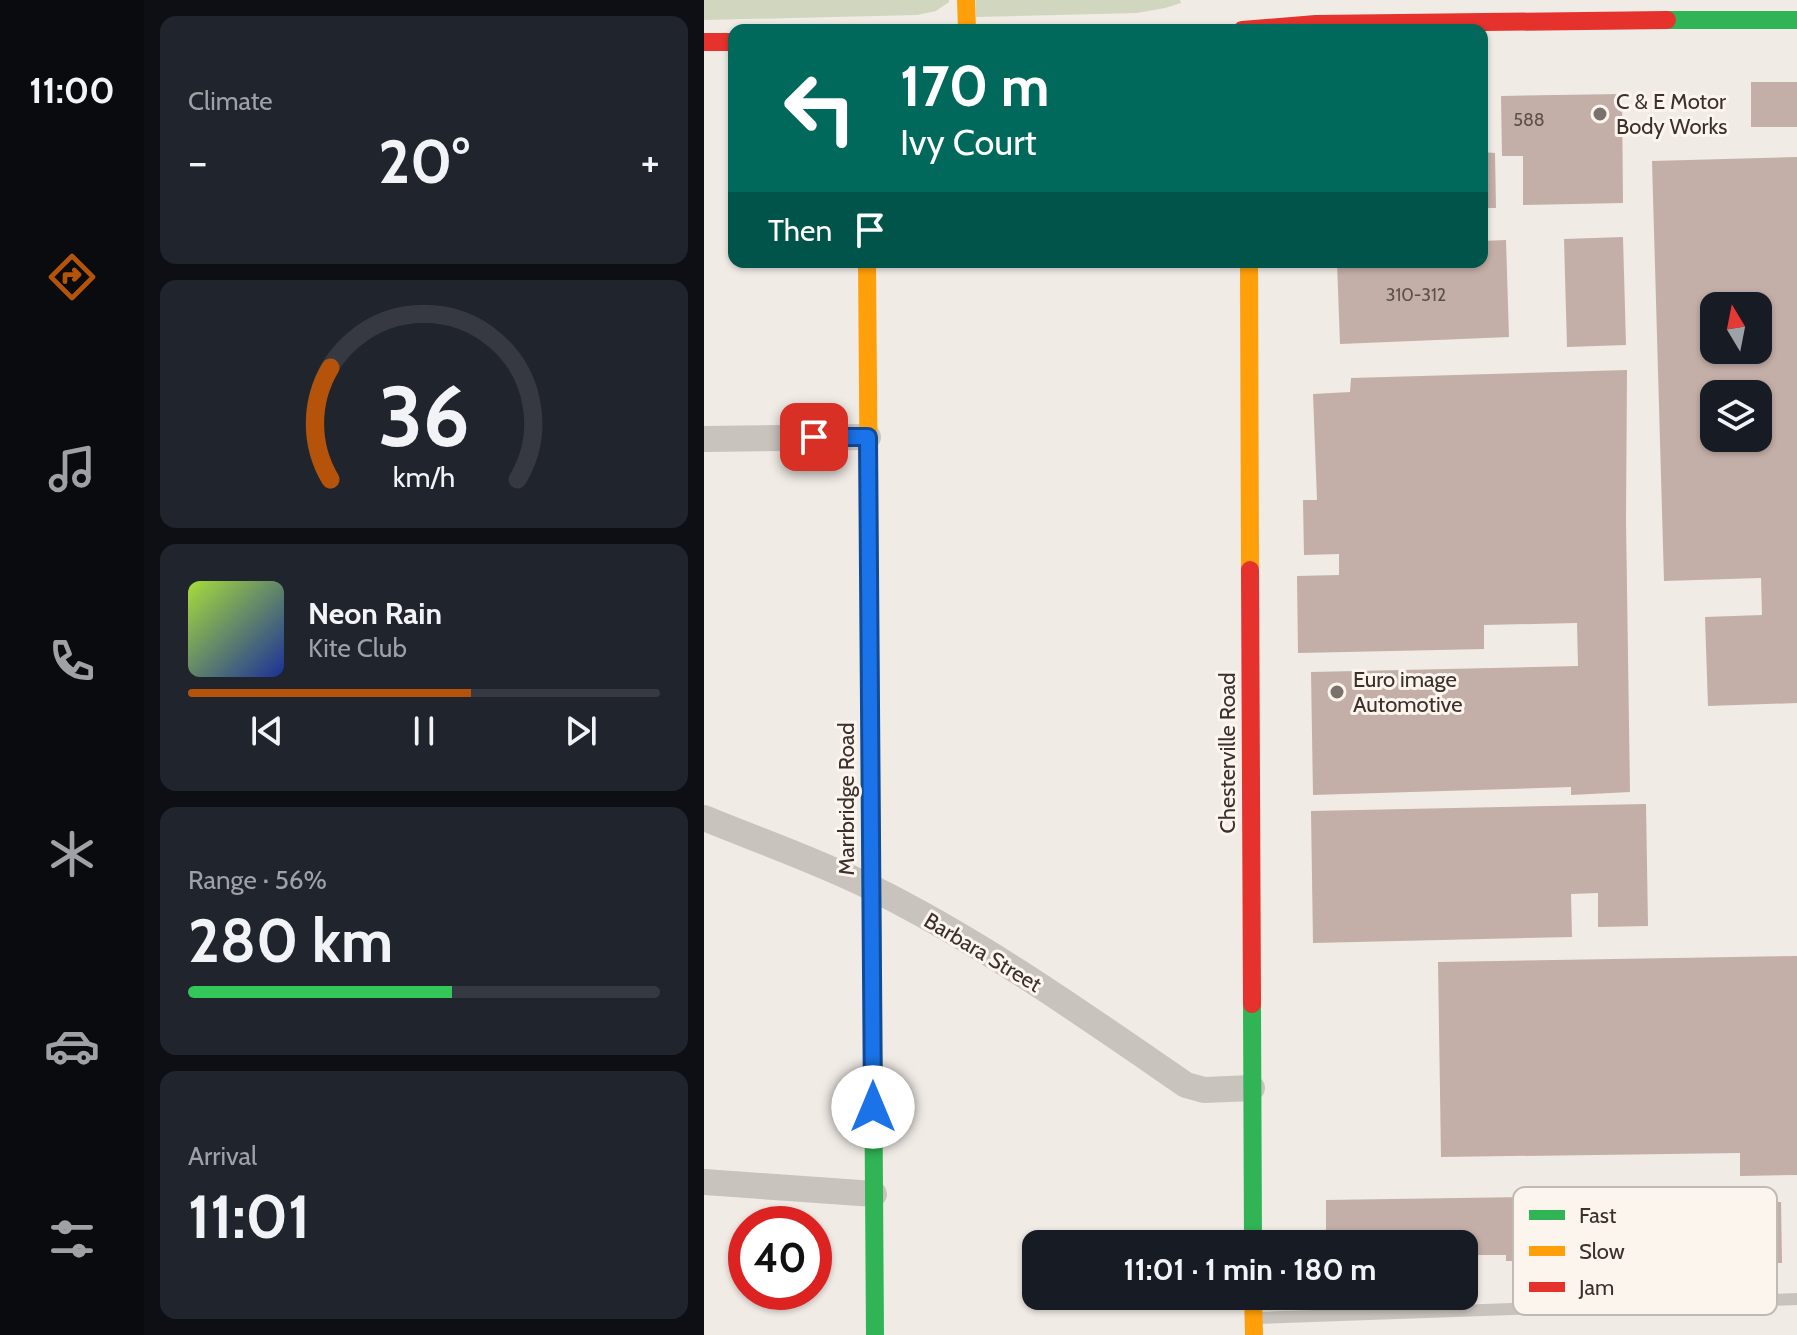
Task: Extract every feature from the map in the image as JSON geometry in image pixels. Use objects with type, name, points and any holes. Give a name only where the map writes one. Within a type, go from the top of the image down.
[{"type":"main road","points":[[966,0],[967,24]]},
{"type":"main road","points":[[1479,24],[1595,9],[1797,20]]},
{"type":"main road","points":[[704,42],[728,42]]},
{"type":"main road","name":"Marrbridge Road","points":[[867,268],[875,1335]]},
{"type":"main road","name":"Chesterville Road","points":[[1249,268],[1253,1230]]},
{"type":"street","points":[[704,439],[868,437]]},
{"type":"street","name":"Barbara Street","points":[[704,818],[870,887],[961,937],[1054,995],[1186,1085],[1204,1090],[1252,1088]]},
{"type":"street","points":[[704,1182],[874,1194]]},
{"type":"lane","points":[[1777,1300],[1797,1299]]},
{"type":"lane","points":[[1254,1327],[1513,1314]]},
{"type":"green space","points":[[704,0],[949,2],[936,11],[917,15],[704,20]]},
{"type":"green space","points":[[976,0],[1180,0],[1181,3],[1137,13],[976,17]]},
{"type":"building","points":[[1751,82],[1797,82],[1797,127],[1751,127]]},
{"type":"building","points":[[1622,94],[1623,203],[1523,205],[1523,156],[1502,156],[1501,96]]},
{"type":"building","points":[[1488,152],[1495,153],[1496,208],[1488,208]]},
{"type":"building","points":[[1797,157],[1797,703],[1708,706],[1705,617],[1762,615],[1761,578],[1664,581],[1652,161]]},
{"type":"building","points":[[1623,237],[1626,345],[1567,347],[1564,239]]},
{"type":"building","points":[[1506,240],[1509,337],[1340,344],[1337,268],[1488,268],[1488,241]]},
{"type":"building","points":[[1627,370],[1630,792],[1571,795],[1571,787],[1313,795],[1311,672],[1578,666],[1577,623],[1484,625],[1484,649],[1298,653],[1297,576],[1339,575],[1339,554],[1304,555],[1303,500],[1317,500],[1313,394],[1350,392],[1351,378]]},
{"type":"building","points":[[1646,804],[1648,926],[1598,927],[1598,893],[1571,894],[1572,937],[1313,943],[1311,811]]},
{"type":"building","points":[[1797,956],[1797,1175],[1740,1176],[1740,1153],[1441,1157],[1438,962]]},
{"type":"building","points":[[1513,1197],[1513,1261],[1506,1261],[1506,1255],[1478,1255],[1478,1230],[1326,1230],[1326,1200]]},
{"type":"building","points":[[1777,1202],[1781,1202],[1782,1263],[1777,1263]]},
{"type":"traffic: fast","points":[[1667,20],[1797,20]]},
{"type":"traffic: fast","points":[[872,897],[875,1335]]},
{"type":"traffic: fast","points":[[1252,1004],[1253,1230]]},
{"type":"traffic: slow","points":[[966,0],[967,24]]},
{"type":"traffic: slow","points":[[867,268],[872,897]]},
{"type":"traffic: slow","points":[[1249,268],[1250,570]]},
{"type":"traffic: slow","points":[[1253,1310],[1254,1335]]},
{"type":"traffic: jam","points":[[1316,24],[1667,20]]},
{"type":"traffic: jam","points":[[704,42],[728,42]]},
{"type":"traffic: jam","points":[[1250,570],[1252,1004]]},
{"type":"place","name":"C & E Motor Body Works","points":[[1600,114]]},
{"type":"place","name":"Euro image Automotive","points":[[1337,692]]},
{"type":"route","points":[[814,437],[868,437],[873,1107]]}]
